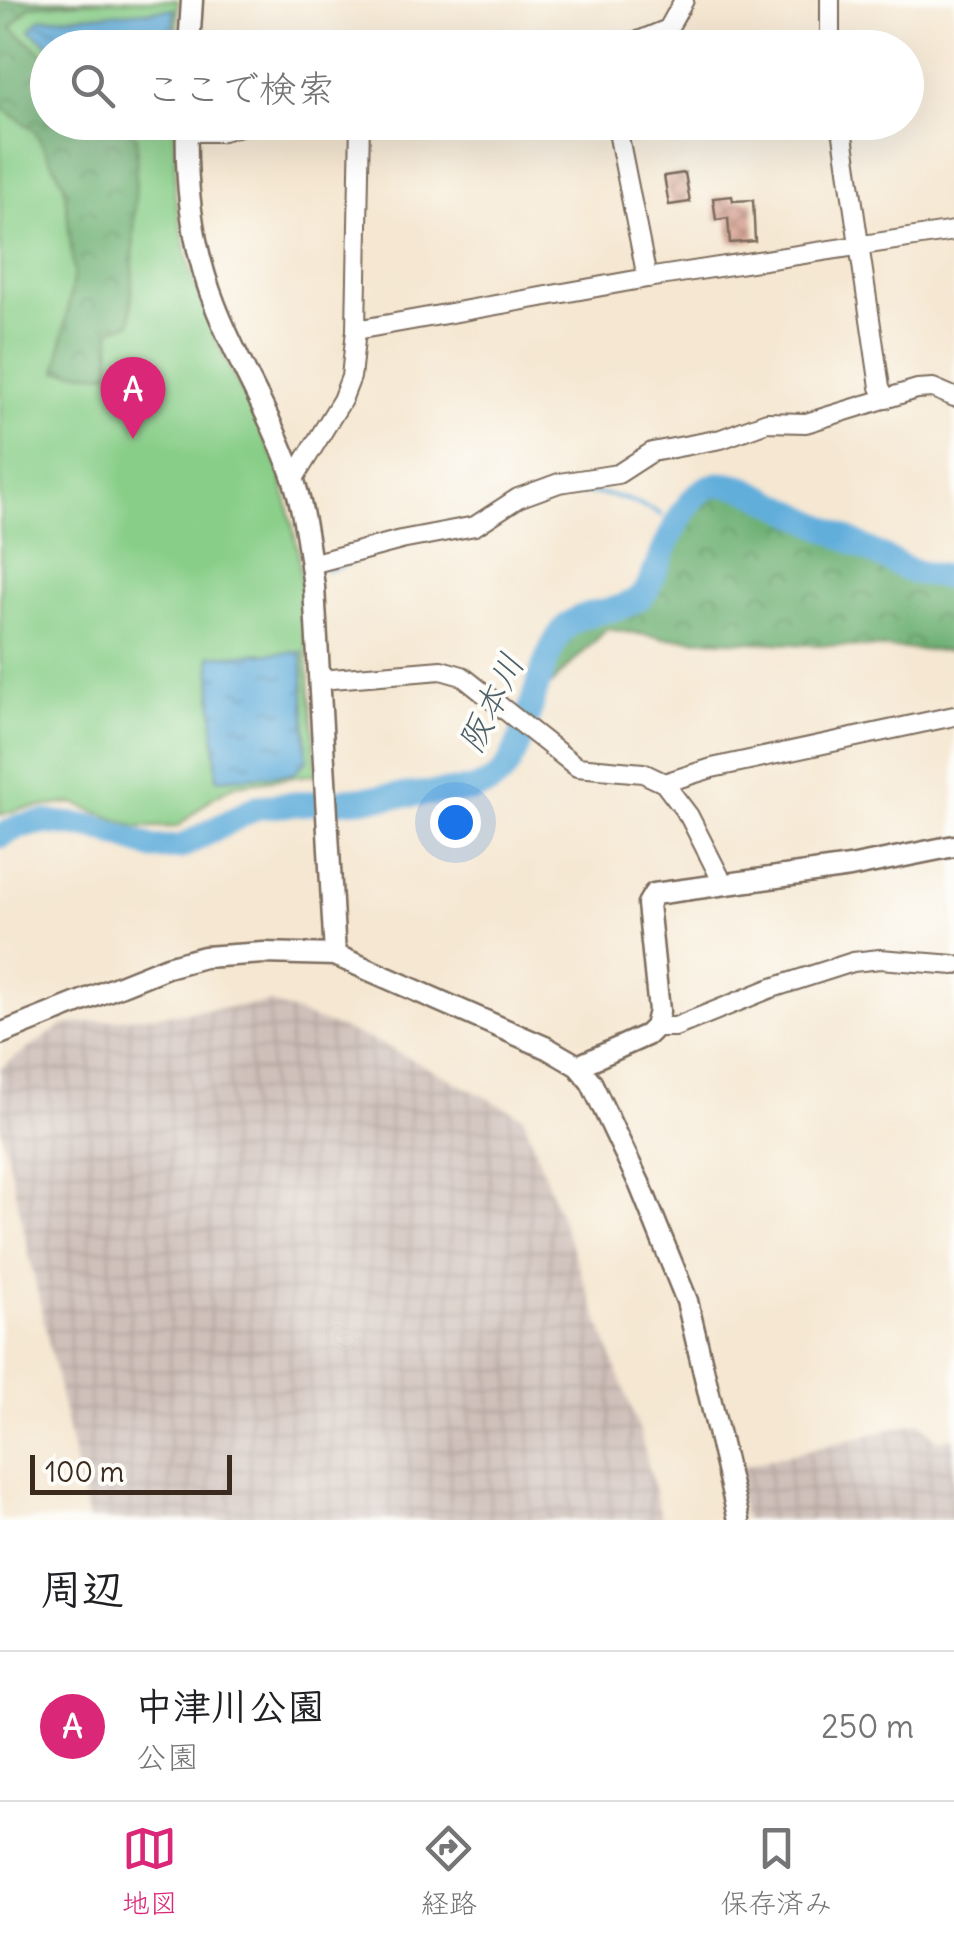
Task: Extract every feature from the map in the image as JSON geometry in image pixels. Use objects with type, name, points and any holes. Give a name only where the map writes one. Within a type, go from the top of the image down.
[{"type":"street","points":[[190,30],[192,0]]},
{"type":"street","points":[[666,30],[684,0]]},
{"type":"street","points":[[830,0],[830,30]]},
{"type":"street","points":[[187,140],[188,190],[209,288],[293,480],[311,564],[335,956]]},
{"type":"street","points":[[293,480],[348,386],[356,330],[360,140]]},
{"type":"street","points":[[620,140],[647,278]]},
{"type":"street","points":[[844,140],[880,387],[886,399]]},
{"type":"street","points":[[356,330],[647,278],[954,231]]},
{"type":"street","points":[[311,564],[401,540],[475,526],[530,494],[575,480],[618,474],[652,452],[721,439],[767,422],[806,424],[925,388],[954,397]]},
{"type":"street","points":[[320,680],[441,670],[462,676],[577,768],[643,773],[664,783],[688,816],[723,884]]},
{"type":"street","points":[[664,783],[712,768],[954,716]]},
{"type":"street","points":[[578,1066],[647,1035],[655,1026],[659,1011],[648,904],[654,894],[850,867],[954,846]]},
{"type":"street","points":[[0,1034],[204,957],[236,953],[335,956],[547,1048],[578,1066],[602,1100],[687,1300],[739,1520]]},
{"type":"street","points":[[655,1026],[674,1027],[769,989],[853,962],[880,959],[954,965]]},
{"type":"shaded area","points":[[270,1003],[377,1042],[523,1116],[640,1432],[662,1520],[88,1520],[0,1123],[0,1068],[63,1025]]},
{"type":"shaded area","points":[[920,1422],[938,1440],[954,1437],[954,1520],[745,1520],[732,1469]]},
{"type":"green space","points":[[0,0],[178,0],[177,30],[30,30],[30,140],[176,140],[175,195],[190,269],[218,343],[280,470],[298,550],[317,774],[235,785],[177,827],[136,827],[73,803],[0,815]]},
{"type":"green space","points":[[0,0],[104,0],[30,6],[11,28],[30,43],[30,127],[0,106]]},
{"type":"green space","points":[[40,140],[137,140],[131,323],[110,330],[111,374],[57,371],[74,273],[64,184]]},
{"type":"green space","points":[[742,490],[912,577],[954,584],[954,651],[665,638],[607,629],[546,689],[556,658],[581,621],[640,608],[702,501]]},
{"type":"water","points":[[174,9],[173,30],[30,30],[40,19]]},
{"type":"water","points":[[302,652],[307,760],[293,774],[217,779],[210,656]]},
{"type":"building","points":[[685,173],[690,202],[669,205],[664,176]]},
{"type":"building","points":[[732,196],[733,201],[753,200],[755,241],[730,243],[728,218],[716,220],[713,198]]},
{"type":"waterway","name":"阪本川","points":[[0,836],[20,826],[45,822],[95,827],[154,848],[181,847],[257,807],[472,790],[491,782],[500,776],[517,747],[544,667],[560,634],[579,618],[637,600],[646,591],[682,514],[703,490],[715,485],[747,489],[913,572],[954,578]]},
{"type":"waterway","points":[[498,521],[540,501],[579,493],[619,498],[662,515]]},
{"type":"waterway","points":[[675,517],[680,518]]},
{"type":"waterway","points":[[326,570],[350,563]]},
{"type":"place","name":"中津川公園","points":[[133,439]]}]
